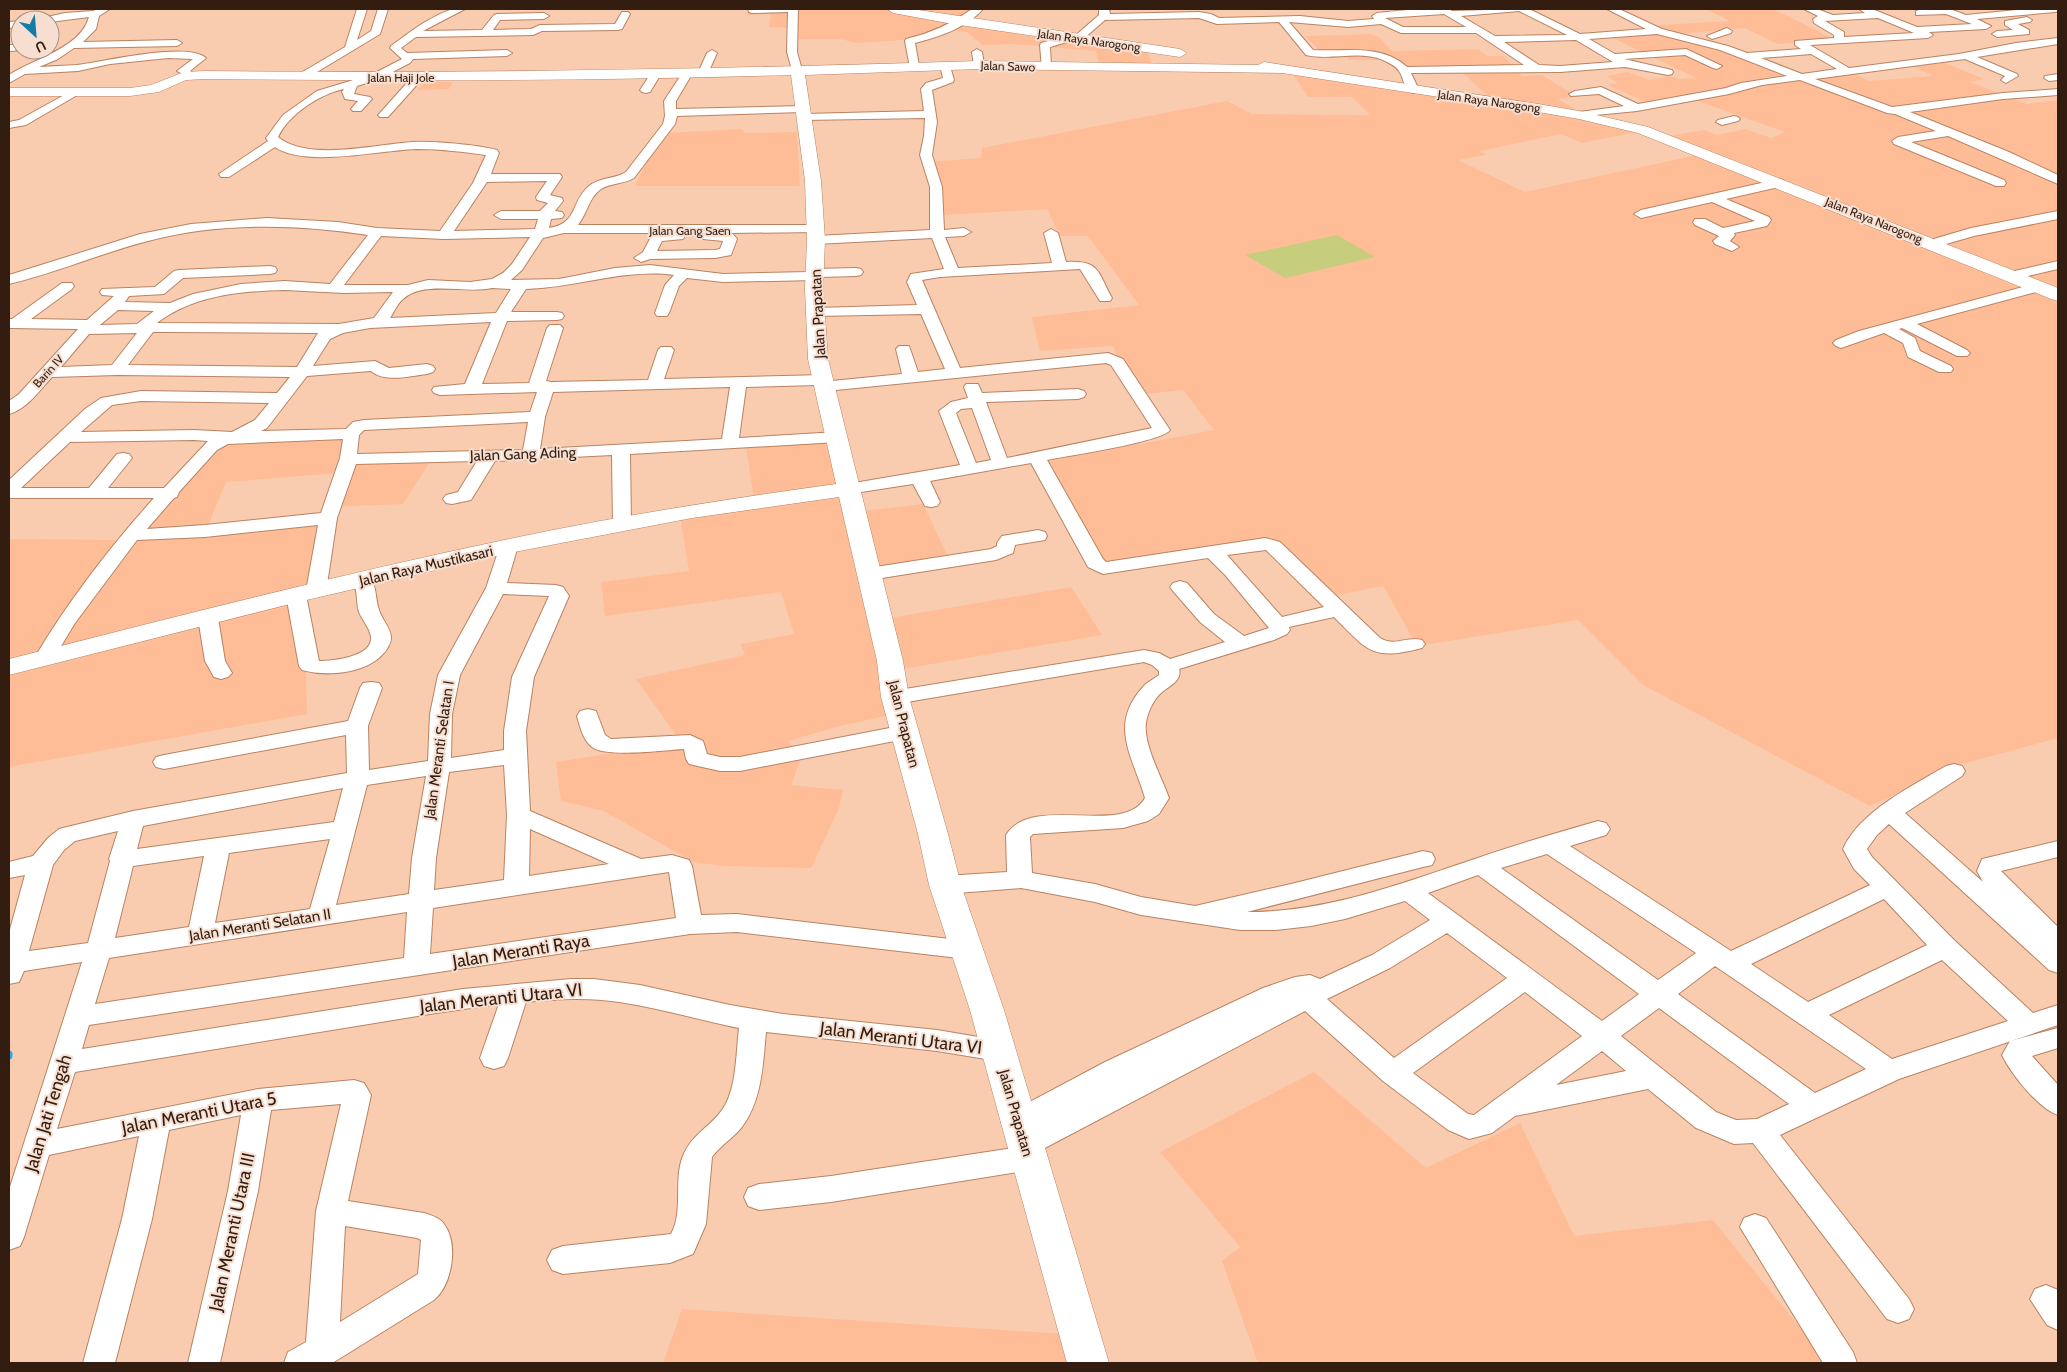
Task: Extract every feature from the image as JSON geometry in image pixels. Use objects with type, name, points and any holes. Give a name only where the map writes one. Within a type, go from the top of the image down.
[{"type":"main road","name":"Jalan Raya Narogong","points":[[892,9],[1413,90],[1578,103],[2058,295]]},
{"type":"main road","name":"Jalan Sawo","points":[[797,70],[945,66],[978,58],[1046,67],[1193,66],[1281,69]]},
{"type":"main road","name":"Jalan Haji Jole","points":[[9,92],[144,91],[190,75],[418,77],[687,74],[797,70]]},
{"type":"main road","name":"Jalan Prapatan","points":[[797,70],[813,181],[818,359],[890,661],[895,697],[933,834],[945,885],[998,1050],[1088,1363]]},
{"type":"main road","name":"Jalan Raya Mustikasari","points":[[9,667],[306,593],[509,546],[622,523],[848,489]]},
{"type":"street","points":[[350,47],[362,9]]},
{"type":"street","points":[[303,76],[376,32],[383,9]]},
{"type":"street","points":[[274,142],[272,138],[276,128],[312,98],[322,92],[374,77],[406,62],[408,59],[395,48],[423,26],[460,9]]},
{"type":"street","points":[[752,10],[791,9],[792,52],[797,70]]},
{"type":"street","points":[[914,66],[910,41],[935,35],[962,21],[978,9]]},
{"type":"street","points":[[1400,9],[1409,14]]},
{"type":"street","points":[[1348,24],[1380,15],[1517,9]]},
{"type":"street","points":[[1522,9],[1562,28],[1577,41],[1625,64]]},
{"type":"street","points":[[1809,9],[1832,18]]},
{"type":"street","points":[[1864,9],[1934,38]]},
{"type":"street","points":[[1046,67],[1045,44],[1075,37],[1103,13],[1208,13],[1253,10]]},
{"type":"street","points":[[1615,10],[1634,10]]},
{"type":"street","points":[[1615,10],[1658,31],[1724,48],[1884,109],[1898,111],[2005,155],[2058,180]]},
{"type":"street","points":[[1919,13],[1947,10],[1964,13],[2024,10],[2053,13]]},
{"type":"street","points":[[60,17],[100,11]]},
{"type":"street","points":[[9,80],[72,45],[91,29],[100,11]]},
{"type":"street","points":[[1208,13],[1217,22],[1282,20],[1294,13],[1331,11],[1348,24]]},
{"type":"street","points":[[1447,11],[1520,56],[1559,83],[1597,88],[1637,108]]},
{"type":"street","points":[[414,34],[517,33],[532,32],[540,28],[618,27],[625,13]]},
{"type":"street","points":[[1294,13],[1348,24],[1366,31],[1330,32]]},
{"type":"street","points":[[1904,37],[1890,30],[1986,26],[1964,13]]},
{"type":"street","points":[[1997,34],[2025,32],[2008,23],[2053,13]]},
{"type":"street","points":[[485,33],[497,17],[547,14],[540,28]]},
{"type":"street","points":[[1380,15],[1401,30],[1508,28]]},
{"type":"street","points":[[1840,40],[1838,36],[1840,34],[1817,21],[1818,19],[1880,15]]},
{"type":"street","points":[[1241,20],[1252,32]]},
{"type":"street","points":[[1282,20],[1310,54],[1380,56],[1399,63],[1413,90]]},
{"type":"street","points":[[1562,28],[1593,27]]},
{"type":"street","points":[[1493,39],[1577,41],[1658,31]]},
{"type":"street","points":[[496,76],[517,33]]},
{"type":"street","points":[[1293,34],[1311,34]]},
{"type":"street","points":[[1683,38],[1704,34],[1715,38]]},
{"type":"street","points":[[1847,70],[1799,43],[1985,35],[2021,45],[2048,48],[2058,43]]},
{"type":"street","points":[[1701,43],[1715,38],[1730,36]]},
{"type":"street","points":[[1560,50],[1577,41]]},
{"type":"street","points":[[60,46],[177,42],[183,52],[200,58],[182,71],[190,75]]},
{"type":"street","points":[[1982,44],[2000,50]]},
{"type":"street","points":[[1578,103],[1637,108],[1729,91],[1747,85],[1847,70],[1970,55],[2021,45]]},
{"type":"street","points":[[1956,47],[2014,77]]},
{"type":"street","points":[[462,49],[508,50]]},
{"type":"street","points":[[404,56],[508,50]]},
{"type":"street","points":[[1745,57],[1811,51]]},
{"type":"street","points":[[1612,57],[1644,53],[1686,52],[1717,66]]},
{"type":"street","points":[[703,73],[712,53]]},
{"type":"street","points":[[1325,54],[1331,76]]},
{"type":"street","points":[[1520,56],[1537,54]]},
{"type":"street","points":[[23,71],[78,68],[110,61],[191,55]]},
{"type":"street","points":[[326,76],[336,56]]},
{"type":"street","points":[[1900,63],[1924,73]]},
{"type":"street","points":[[1404,70],[1560,69],[1625,64],[1650,65],[1668,72]]},
{"type":"street","points":[[945,66],[949,80],[930,85],[926,89],[932,126],[930,146],[926,155],[936,187],[938,234],[953,272]]},
{"type":"street","points":[[646,90],[656,74]]},
{"type":"street","points":[[564,229],[571,225],[592,190],[600,185],[624,180],[630,175],[669,124],[671,113],[670,101],[687,74]]},
{"type":"street","points":[[384,115],[418,77]]},
{"type":"street","points":[[1559,83],[1574,79]]},
{"type":"street","points":[[350,84],[352,86],[348,92],[349,97],[366,99],[357,109]]},
{"type":"street","points":[[1578,103],[1598,97],[1597,88]]},
{"type":"street","points":[[9,125],[22,122],[75,92]]},
{"type":"street","points":[[1898,111],[2003,96],[2058,92]]},
{"type":"street","points":[[671,113],[930,114]]},
{"type":"street","points":[[1722,122],[1734,120]]},
{"type":"street","points":[[1949,132],[1898,140],[2000,183]]},
{"type":"street","points":[[225,174],[274,142]]},
{"type":"street","points":[[274,142],[293,149],[318,152],[354,152],[423,145],[493,153],[482,178],[466,205],[444,235]]},
{"type":"street","points":[[1956,164],[2005,155]]},
{"type":"street","points":[[2023,175],[2041,171]]},
{"type":"street","points":[[482,178],[556,177],[542,197],[557,201],[546,215],[542,224],[542,233],[538,235],[507,277],[490,284]]},
{"type":"street","points":[[1640,214],[1779,183]]},
{"type":"street","points":[[1712,197],[1764,220],[1762,223],[1722,232]]},
{"type":"street","points":[[501,215],[578,215]]},
{"type":"street","points":[[1932,244],[1971,232],[2058,215]]},
{"type":"street","name":"Jalan Gang Saen","points":[[9,280],[145,237],[191,228],[267,222],[338,226],[377,232],[444,235],[542,233],[564,229],[816,235],[964,232]]},
{"type":"street","points":[[1700,222],[1728,236],[1720,242],[1732,247]]},
{"type":"street","points":[[334,288],[377,232]]},
{"type":"street","points":[[1051,233],[1060,266]]},
{"type":"street","points":[[724,236],[730,239],[726,252],[721,254],[692,255],[643,257],[657,238],[660,237],[724,236]]},
{"type":"street","points":[[662,313],[672,284],[683,273],[692,255]]},
{"type":"street","points":[[1001,464],[977,400],[960,373],[927,309],[914,282],[914,278],[927,274],[1081,265],[1087,267],[1105,298]]},
{"type":"street","points":[[2011,276],[2058,266]]},
{"type":"street","points":[[114,306],[172,307],[212,294],[240,289],[294,286],[409,288],[441,284],[521,285],[559,283],[630,271],[664,269],[723,278],[856,272]]},
{"type":"street","points":[[107,292],[158,291],[179,274],[270,270]]},
{"type":"street","points":[[472,388],[501,316],[521,285]]},
{"type":"street","points":[[12,323],[67,286]]},
{"type":"street","points":[[1841,343],[1864,334],[2038,287]]},
{"type":"street","points":[[371,324],[383,318],[400,293],[409,288]]},
{"type":"street","name":"Barin IV","points":[[10,410],[88,328],[114,306],[125,292]]},
{"type":"street","points":[[117,370],[146,327],[172,307]]},
{"type":"street","points":[[816,312],[927,309]]},
{"type":"street","points":[[12,323],[88,328],[339,328],[371,324],[501,316],[556,322],[530,455]]},
{"type":"street","points":[[1905,324],[1962,353]]},
{"type":"street","points":[[45,657],[66,622],[131,535],[211,446],[222,440],[233,438],[255,429],[302,372],[320,342],[330,332],[339,328]]},
{"type":"street","points":[[1887,329],[1910,341],[1911,352],[1916,356],[1945,369]]},
{"type":"street","points":[[655,383],[666,350]]},
{"type":"street","points":[[904,350],[911,378]]},
{"type":"street","points":[[440,390],[739,381],[825,383],[911,378],[1110,358],[1117,362],[1162,430],[1154,434],[1037,458],[848,489]]},
{"type":"street","points":[[47,372],[117,370],[302,372],[375,366],[382,372],[389,373],[427,369]]},
{"type":"street","points":[[141,396],[162,370]]},
{"type":"street","points":[[730,444],[739,381]]},
{"type":"street","points":[[970,469],[947,411],[957,405],[977,400],[1078,394]]},
{"type":"street","points":[[9,491],[66,437],[107,402],[141,396],[281,398]]},
{"type":"street","points":[[66,437],[194,435],[233,438],[350,435],[358,426],[364,425],[537,417]]},
{"type":"street","points":[[350,435],[352,437],[349,458],[328,518],[320,560],[306,593],[309,666],[335,668],[363,659],[375,652],[381,643],[381,637],[369,612],[366,586],[363,581]]},
{"type":"street","name":"Jalan Gang Ading","points":[[349,458],[530,455],[838,437]]},
{"type":"street","points":[[620,450],[622,523]]},
{"type":"street","points":[[452,499],[465,496],[489,456]]},
{"type":"street","points":[[94,493],[123,458]]},
{"type":"street","points":[[1037,458],[1055,494],[1070,515],[1095,563],[1099,567],[1103,568],[1259,544],[1273,546],[1338,610],[1378,646],[1389,649],[1415,644]]},
{"type":"street","points":[[919,477],[931,502]]},
{"type":"street","points":[[9,491],[171,492]]},
{"type":"street","points":[[131,535],[205,531],[328,518]]},
{"type":"street","points":[[869,574],[996,554],[1006,549],[1006,543],[1009,540],[1038,536]]},
{"type":"street","name":"Jalan Meranti Selatan I","points":[[416,967],[424,858],[439,766],[441,714],[449,675],[496,588],[509,546]]},
{"type":"street","points":[[1167,666],[1280,630],[1233,572],[1212,551]]},
{"type":"street","points":[[1180,587],[1206,618],[1240,644]]},
{"type":"street","points":[[496,588],[552,590],[560,596],[523,677],[515,732],[519,815],[516,886]]},
{"type":"street","points":[[1277,624],[1338,610]]},
{"type":"street","points":[[208,618],[215,661],[221,673]]},
{"type":"street","points":[[895,697],[1144,656],[1154,658],[1167,666],[1170,675],[1150,692],[1135,725],[1137,738],[1157,798],[1156,804],[1142,815],[1130,820],[1036,824],[1025,828],[1018,835],[1018,862],[1021,879]]},
{"type":"street","points":[[321,916],[358,777],[357,726],[372,688]]},
{"type":"street","points":[[588,716],[596,741],[601,745],[690,742],[694,746],[697,759],[720,764],[740,764],[905,732]]},
{"type":"street","points":[[164,762],[357,726]]},
{"type":"street","points":[[17,966],[41,863],[56,844],[67,835],[180,809],[358,777],[515,756]]},
{"type":"street","points":[[1954,771],[1890,812],[1859,838],[1855,850],[1863,863],[1945,947],[2028,1024]]},
{"type":"street","points":[[1890,812],[2058,963]]},
{"type":"street","points":[[519,815],[637,867]]},
{"type":"street","name":"Jalan Jati Tengah","points":[[9,1237],[71,1039],[88,952],[133,819]]},
{"type":"street","points":[[121,859],[343,829]]},
{"type":"street","points":[[945,885],[1021,879],[1095,893],[1140,906],[1195,914],[1230,922],[1280,920],[1340,912],[1410,892],[1482,866],[1598,829]]},
{"type":"street","points":[[200,934],[218,845]]},
{"type":"street","points":[[1551,845],[1890,1071]]},
{"type":"street","points":[[2058,849],[1996,863],[1991,866],[1989,871],[2058,942]]},
{"type":"street","points":[[1195,914],[1291,893],[1423,859]]},
{"type":"street","name":"Jalan Meranti Selatan II","points":[[17,966],[88,952],[200,934],[672,862],[679,864],[690,925]]},
{"type":"street","points":[[9,870],[41,863]]},
{"type":"street","points":[[1482,866],[1814,1107]]},
{"type":"street","points":[[1301,993],[1392,1073],[1458,1122],[1468,1127],[1482,1126],[1657,994],[1722,958],[1888,887]]},
{"type":"street","points":[[1410,892],[1602,1036],[1706,1120],[1734,1132],[1760,1131],[1890,1071],[2058,1015]]},
{"type":"street","points":[[759,1197],[831,1190],[1024,1141],[1174,1053],[1301,993],[1356,975],[1405,949],[1448,920]]},
{"type":"street","name":"Jalan Meranti Raya","points":[[71,1039],[416,967],[690,925],[737,923],[967,950]]},
{"type":"street","points":[[1807,1014],[1945,947]]},
{"type":"street","points":[[1392,1073],[1526,978]]},
{"type":"street","name":"Jalan Meranti Utara VI","points":[[71,1039],[571,989],[639,994],[754,1020],[911,1036],[998,1050]]},
{"type":"street","points":[[494,1058],[516,993]]},
{"type":"street","points":[[563,1260],[670,1249],[682,1244],[688,1233],[693,1206],[697,1158],[700,1150],[732,1118],[742,1101],[754,1020]]},
{"type":"street","points":[[2058,1038],[2020,1049],[2016,1054],[2019,1061],[2058,1104]]},
{"type":"street","points":[[1509,1106],[1653,1077]]},
{"type":"street","name":"Jalan Meranti Utara 5","points":[[39,1145],[258,1100],[354,1090],[357,1095],[331,1211]]},
{"type":"street","name":"Jalan Meranti Utara III","points":[[204,1363],[243,1191],[258,1100]]},
{"type":"street","points":[[99,1363],[137,1219],[157,1120]]},
{"type":"street","points":[[1760,1131],[1898,1310]]},
{"type":"street","points":[[331,1211],[424,1226],[433,1232],[436,1240],[434,1277],[430,1284],[311,1357],[331,1211]]},
{"type":"street","points":[[1755,1227],[1841,1363]]},
{"type":"shaded area","points":[[748,9],[978,9],[965,20],[1146,46],[1153,67],[1099,66],[1096,51],[1013,44],[982,45],[967,32],[941,28],[903,40],[857,43],[840,39],[790,39],[792,28],[769,27],[771,14],[747,15]]},
{"type":"shaded area","points":[[1705,9],[1773,9],[1836,40],[1778,44],[1744,28],[1667,35],[1729,53],[1792,77],[1848,71],[1869,81],[1933,76],[1910,65],[1945,63],[1984,79],[1970,82],[2027,104],[2058,100],[2058,738],[1962,764],[1870,806],[1643,685],[1578,620],[1417,646],[1383,586],[1316,599],[1273,549],[1099,574],[1034,464],[1214,430],[1183,390],[1134,395],[1113,346],[1040,351],[1032,317],[1139,305],[1088,236],[1060,236],[1047,209],[944,215],[929,162],[981,158],[982,148],[1227,101],[1252,114],[1370,115],[1352,97],[1308,97],[1289,68],[1488,96],[1459,70],[1399,71],[1388,60],[1349,60],[1346,55],[1324,55],[1305,36],[1371,34],[1379,37],[1392,51],[1478,49],[1487,56],[1503,56],[1522,76],[1542,75],[1577,97],[1558,99],[1598,123],[1637,132],[1582,143],[1561,134],[1480,151],[1486,155],[1458,160],[1525,192],[1711,152],[1670,136],[1704,130],[1717,135],[1745,129],[1771,138],[1785,132],[1695,100],[1657,107],[1608,85],[1618,83],[1607,76],[1627,72],[1650,80],[1670,76],[1679,79],[1696,78],[1608,36],[1653,31],[1645,26],[1730,21]]},
{"type":"shaded area","points":[[424,82],[453,82],[449,89],[417,90]]},
{"type":"shaded area","points":[[742,129],[745,133],[797,132],[800,186],[635,186],[661,133]]},
{"type":"shaded area","points":[[350,434],[347,459],[433,457],[403,504],[330,507],[340,473],[226,482],[205,533],[329,522],[304,593],[307,714],[9,767],[9,539],[131,540],[215,438]]},
{"type":"shaded area","points":[[842,440],[863,511],[923,504],[952,565],[873,578],[890,618],[1071,587],[1102,635],[879,673],[890,715],[836,727],[788,741],[802,755],[791,785],[843,790],[839,808],[811,868],[724,866],[693,862],[604,811],[561,801],[556,762],[681,742],[636,679],[745,655],[741,644],[794,634],[781,592],[605,616],[601,582],[689,571],[679,511],[754,499],[746,447]]},
{"type":"shaded area","points":[[1314,1072],[1426,1168],[1520,1123],[1574,1236],[1713,1220],[1818,1350],[1825,1363],[1258,1363],[1222,1261],[1240,1247],[1160,1152]]},
{"type":"shaded area","points":[[682,1309],[1066,1334],[1074,1363],[663,1363]]},
{"type":"green space","points":[[1337,235],[1375,257],[1285,278],[1245,255]]}]
